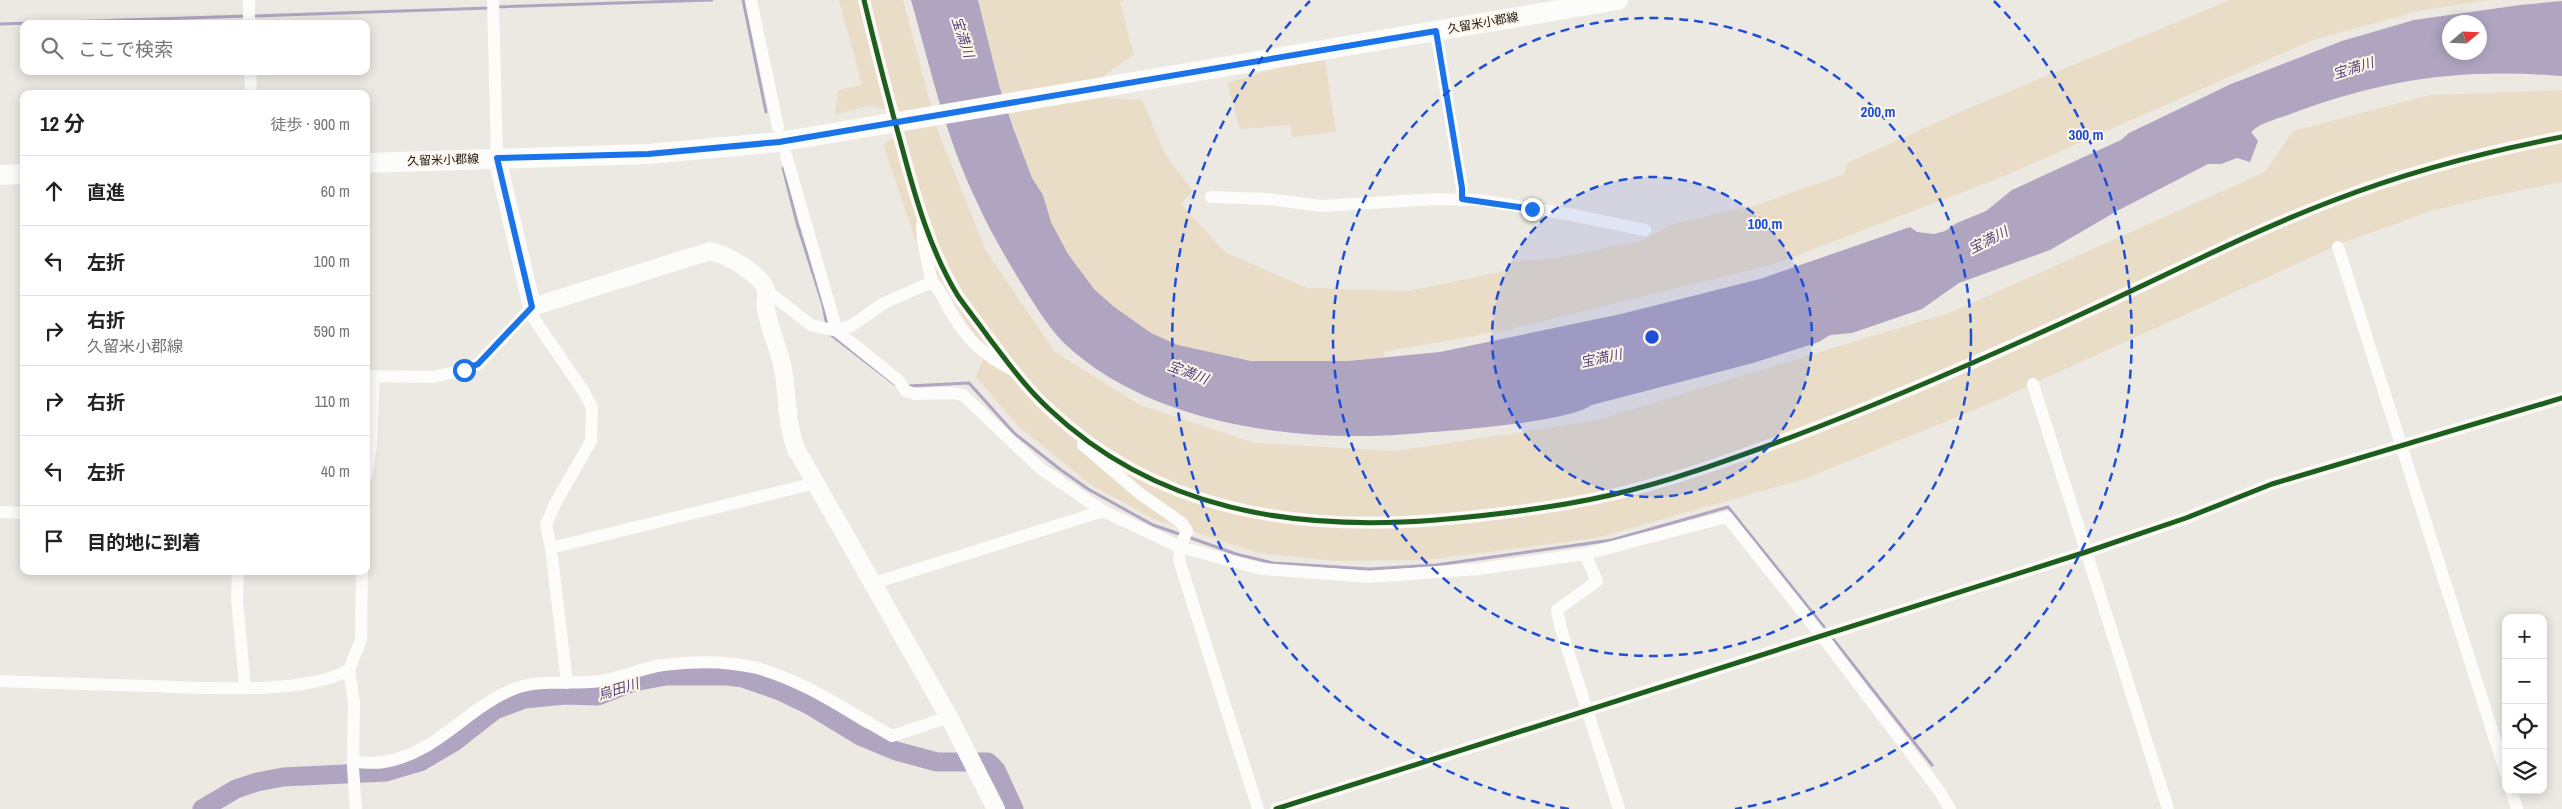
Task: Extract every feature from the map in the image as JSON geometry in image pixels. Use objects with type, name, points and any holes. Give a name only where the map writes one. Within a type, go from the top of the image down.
[{"type":"main road","name":"久留米小郡線","points":[[370,163],[648,154],[779,142],[1618,0]]},
{"type":"main road","points":[[0,174],[20,174]]},
{"type":"street","points":[[249,0],[249,20]]},
{"type":"street","points":[[751,0],[778,127]]},
{"type":"street","points":[[864,0],[921,213],[938,257],[958,296],[1014,371],[1043,404],[1070,428],[1114,459],[1164,485],[1236,509],[1304,521],[1364,524],[1448,519],[1612,495],[1736,457],[1854,413],[1971,364],[2334,200],[2432,167],[2562,137]]},
{"type":"street","points":[[493,5],[497,158],[534,318],[584,392],[592,408],[591,440],[555,504],[546,526],[551,548],[567,682]]},
{"type":"street","points":[[1436,31],[1461,180],[1462,199]]},
{"type":"street","points":[[250,75],[251,90]]},
{"type":"street","points":[[786,155],[837,331]]},
{"type":"street","points":[[1211,197],[1268,199],[1322,206],[1462,199],[1572,215],[1645,230]]},
{"type":"street","points":[[921,213],[923,242],[932,282],[937,286],[954,317],[975,344],[995,361],[1014,371]]},
{"type":"street","points":[[2338,247],[2502,762]]},
{"type":"street","points":[[370,452],[370,376],[432,376],[464,370],[478,364],[532,307],[710,252],[723,254],[756,277],[766,290],[811,325],[837,331],[898,380],[906,391],[915,394],[952,393],[963,395],[1007,439],[1041,469],[1102,511],[1180,547],[1262,569],[1321,576],[1369,577],[1479,569],[1585,554],[1727,517],[1822,636],[1940,792],[1950,809]]},
{"type":"street","points":[[837,331],[851,326],[884,303],[932,282]]},
{"type":"street","points":[[766,290],[765,308],[783,372],[789,432],[796,449],[949,717],[996,809]]},
{"type":"street","points":[[2033,384],[2168,809]]},
{"type":"street","points":[[1276,809],[2086,552],[2186,518],[2272,484],[2562,398]]},
{"type":"street","points":[[1070,428],[1088,451],[1139,493],[1182,523],[1187,531],[1180,547],[1179,560],[1258,809]]},
{"type":"street","points":[[551,548],[816,483]]},
{"type":"street","points":[[874,583],[1102,511]]},
{"type":"street","points":[[0,512],[20,513]]},
{"type":"street","points":[[1585,554],[1596,581],[1557,610],[1619,809]]},
{"type":"street","points":[[238,575],[237,599],[245,687]]},
{"type":"street","points":[[356,809],[353,765],[354,702],[349,670],[361,640],[362,575]]},
{"type":"street","points":[[353,765],[382,763],[407,756],[431,745],[487,703],[511,690],[532,684],[601,681],[664,665],[715,663],[757,668],[806,687],[892,736],[949,717]]},
{"type":"street","points":[[0,681],[245,687],[297,685],[336,677],[349,670]]},
{"type":"street","points":[[2512,794],[2517,809]]},
{"type":"shaded area","points":[[839,0],[903,0],[937,129],[986,251],[1055,352],[1140,405],[1255,443],[1396,451],[1593,421],[1952,312],[2265,172],[2293,131],[2430,95],[2562,90],[2562,182],[2431,211],[2345,242],[1991,403],[1807,478],[1596,538],[1425,560],[1335,561],[1259,553],[1154,519],[1091,485],[1018,426],[976,377],[985,352],[934,269],[920,254],[883,144],[905,132],[901,112],[868,106],[835,115],[838,90],[862,85]]},
{"type":"shaded area","points":[[978,0],[1125,0],[1120,3],[1134,55],[1103,76],[1108,98],[1142,100],[1165,154],[1193,191],[1181,204],[1225,252],[1307,288],[1409,291],[1509,270],[1510,262],[1556,258],[1644,240],[1672,224],[1760,204],[1844,174],[1847,163],[1962,111],[2230,0],[2489,0],[2418,11],[2313,40],[2002,177],[1772,265],[1506,330],[1384,352],[1384,357],[1348,361],[1251,361],[1178,345],[1151,333],[1113,306],[1094,289],[1068,254],[1051,222],[1043,195],[1032,178],[999,85]]},
{"type":"shaded area","points":[[1325,60],[1336,132],[1293,137],[1290,125],[1240,129],[1227,83],[1282,67]]},
{"type":"water","name":"宝満川","points":[[911,0],[978,0],[999,85],[1032,178],[1043,195],[1051,222],[1068,254],[1094,289],[1113,306],[1151,333],[1178,345],[1251,361],[1348,361],[1440,352],[1621,314],[1760,279],[1910,227],[1917,232],[1934,234],[1945,231],[1957,223],[1986,211],[2012,190],[2121,140],[2129,133],[2231,84],[2342,41],[2414,20],[2442,16],[2442,60],[2487,60],[2487,15],[2449,15],[2562,1],[2562,76],[2490,74],[2456,75],[2423,79],[2356,93],[2273,120],[2251,132],[2258,141],[2250,162],[2237,158],[2221,164],[2208,164],[2117,211],[2050,250],[1959,283],[1922,309],[1852,333],[1830,335],[1819,342],[1753,363],[1592,405],[1557,417],[1476,428],[1365,436],[1272,431],[1226,422],[1181,410],[1138,393],[1099,371],[1064,343],[1045,320],[1018,278],[976,200],[947,127]]},
{"type":"waterway","points":[[495,7],[712,0]]},
{"type":"waterway","points":[[743,0],[766,112]]},
{"type":"waterway","points":[[253,16],[489,8]]},
{"type":"waterway","points":[[124,20],[247,16]]},
{"type":"waterway","points":[[0,24],[20,23]]},
{"type":"waterway","points":[[783,168],[797,223],[823,305],[827,326]]},
{"type":"waterway","points":[[830,334],[897,386]]},
{"type":"waterway","points":[[908,386],[969,383],[1014,433],[1061,470],[1088,489],[1153,525],[1182,535]]},
{"type":"waterway","points":[[1188,537],[1236,554],[1273,563],[1369,569],[1436,565],[1612,540],[1728,507],[1824,627]]},
{"type":"waterway","points":[[1833,639],[1932,765]]},
{"type":"waterway","name":"烏田川","points":[[202,809],[236,789],[257,782],[283,777],[386,772],[420,762],[454,742],[495,710],[524,699],[565,695],[598,696],[634,682],[666,676],[728,676],[743,678],[780,691],[809,705],[860,736],[896,751],[937,762],[988,762],[996,770],[1014,809]]},
{"type":"cycle path","points":[[864,0],[913,188],[932,244],[958,296],[1010,366],[1033,393],[1091,444],[1135,471],[1181,492],[1230,507],[1280,517],[1331,522],[1383,523],[1480,516],[1568,504],[1611,495],[1679,476],[1827,424],[1976,362],[2239,240],[2332,201],[2446,164],[2562,137]]},
{"type":"cycle path","points":[[1276,809],[2086,552],[2186,518],[2272,484],[2562,398]]},
{"type":"route","points":[[464,370],[478,364],[532,307],[497,158],[648,154],[779,142],[1436,31],[1458,157],[1462,199],[1532,209]]}]
